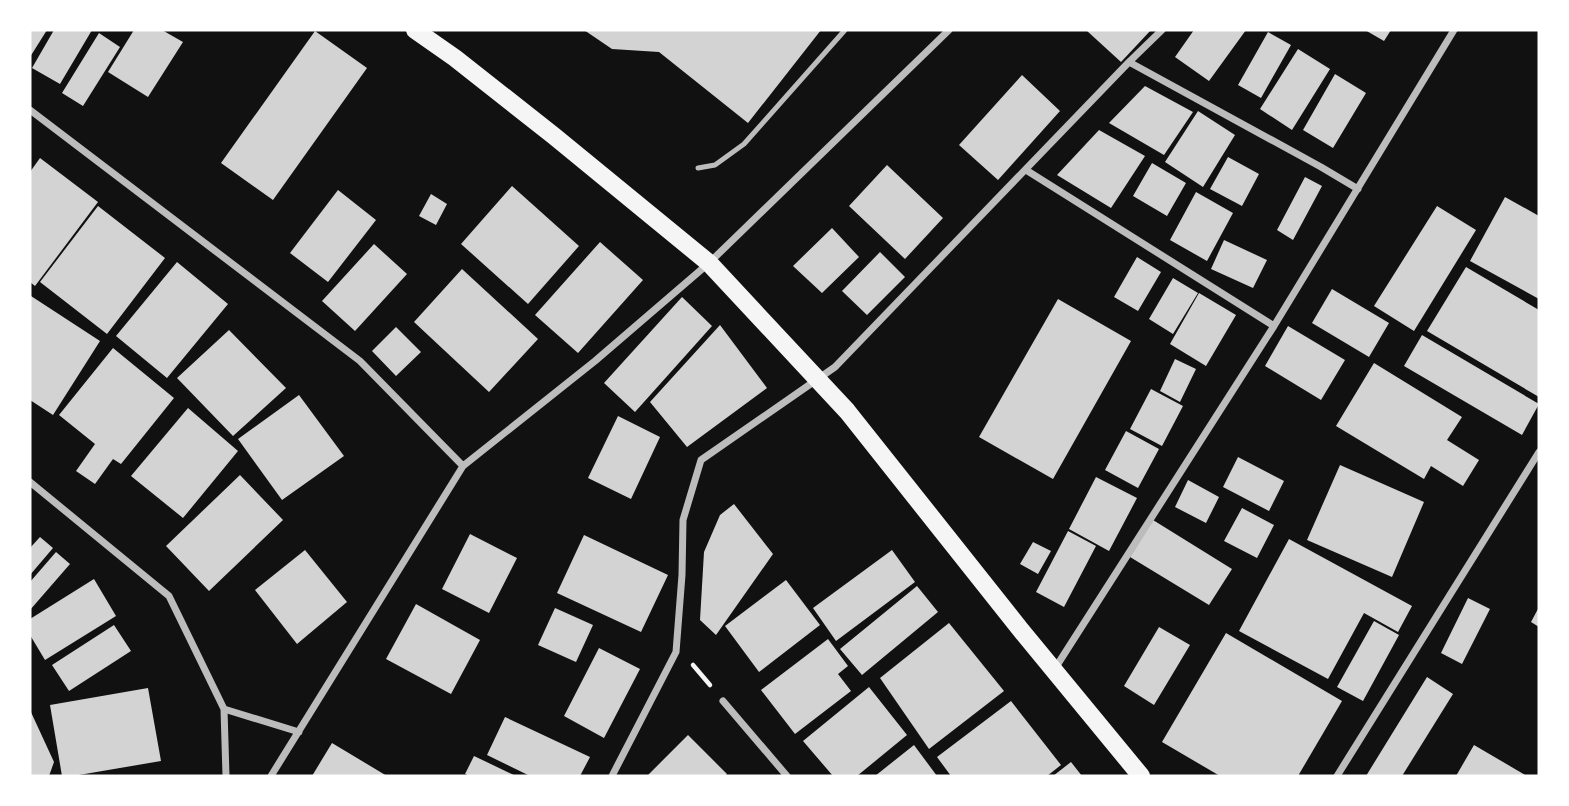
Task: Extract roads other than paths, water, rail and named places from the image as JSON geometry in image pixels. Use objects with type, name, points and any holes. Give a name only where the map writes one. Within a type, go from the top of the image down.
[{"type":"main road","points":[[415,30],[554,136],[709,262],[847,411],[1141,776]]},
{"type":"street","points":[[271,776],[463,466],[595,361],[709,262],[949,30]]},
{"type":"street","points":[[612,776],[676,652],[683,520],[701,460],[835,367],[1162,30]]},
{"type":"street","points":[[1054,670],[1274,326],[1454,30]]},
{"type":"street","points":[[1129,62],[1321,166],[1357,189]]},
{"type":"street","points":[[30,110],[360,361],[463,466]]},
{"type":"street","points":[[1026,170],[1274,326]]},
{"type":"street","points":[[1337,776],[1539,452]]},
{"type":"street","points":[[30,482],[169,596],[225,709],[226,776]]},
{"type":"street","points":[[723,701],[787,776]]},
{"type":"street","points":[[225,709],[299,732]]},
{"type":"lane","points":[[698,168],[715,165],[744,145],[845,30]]}]
